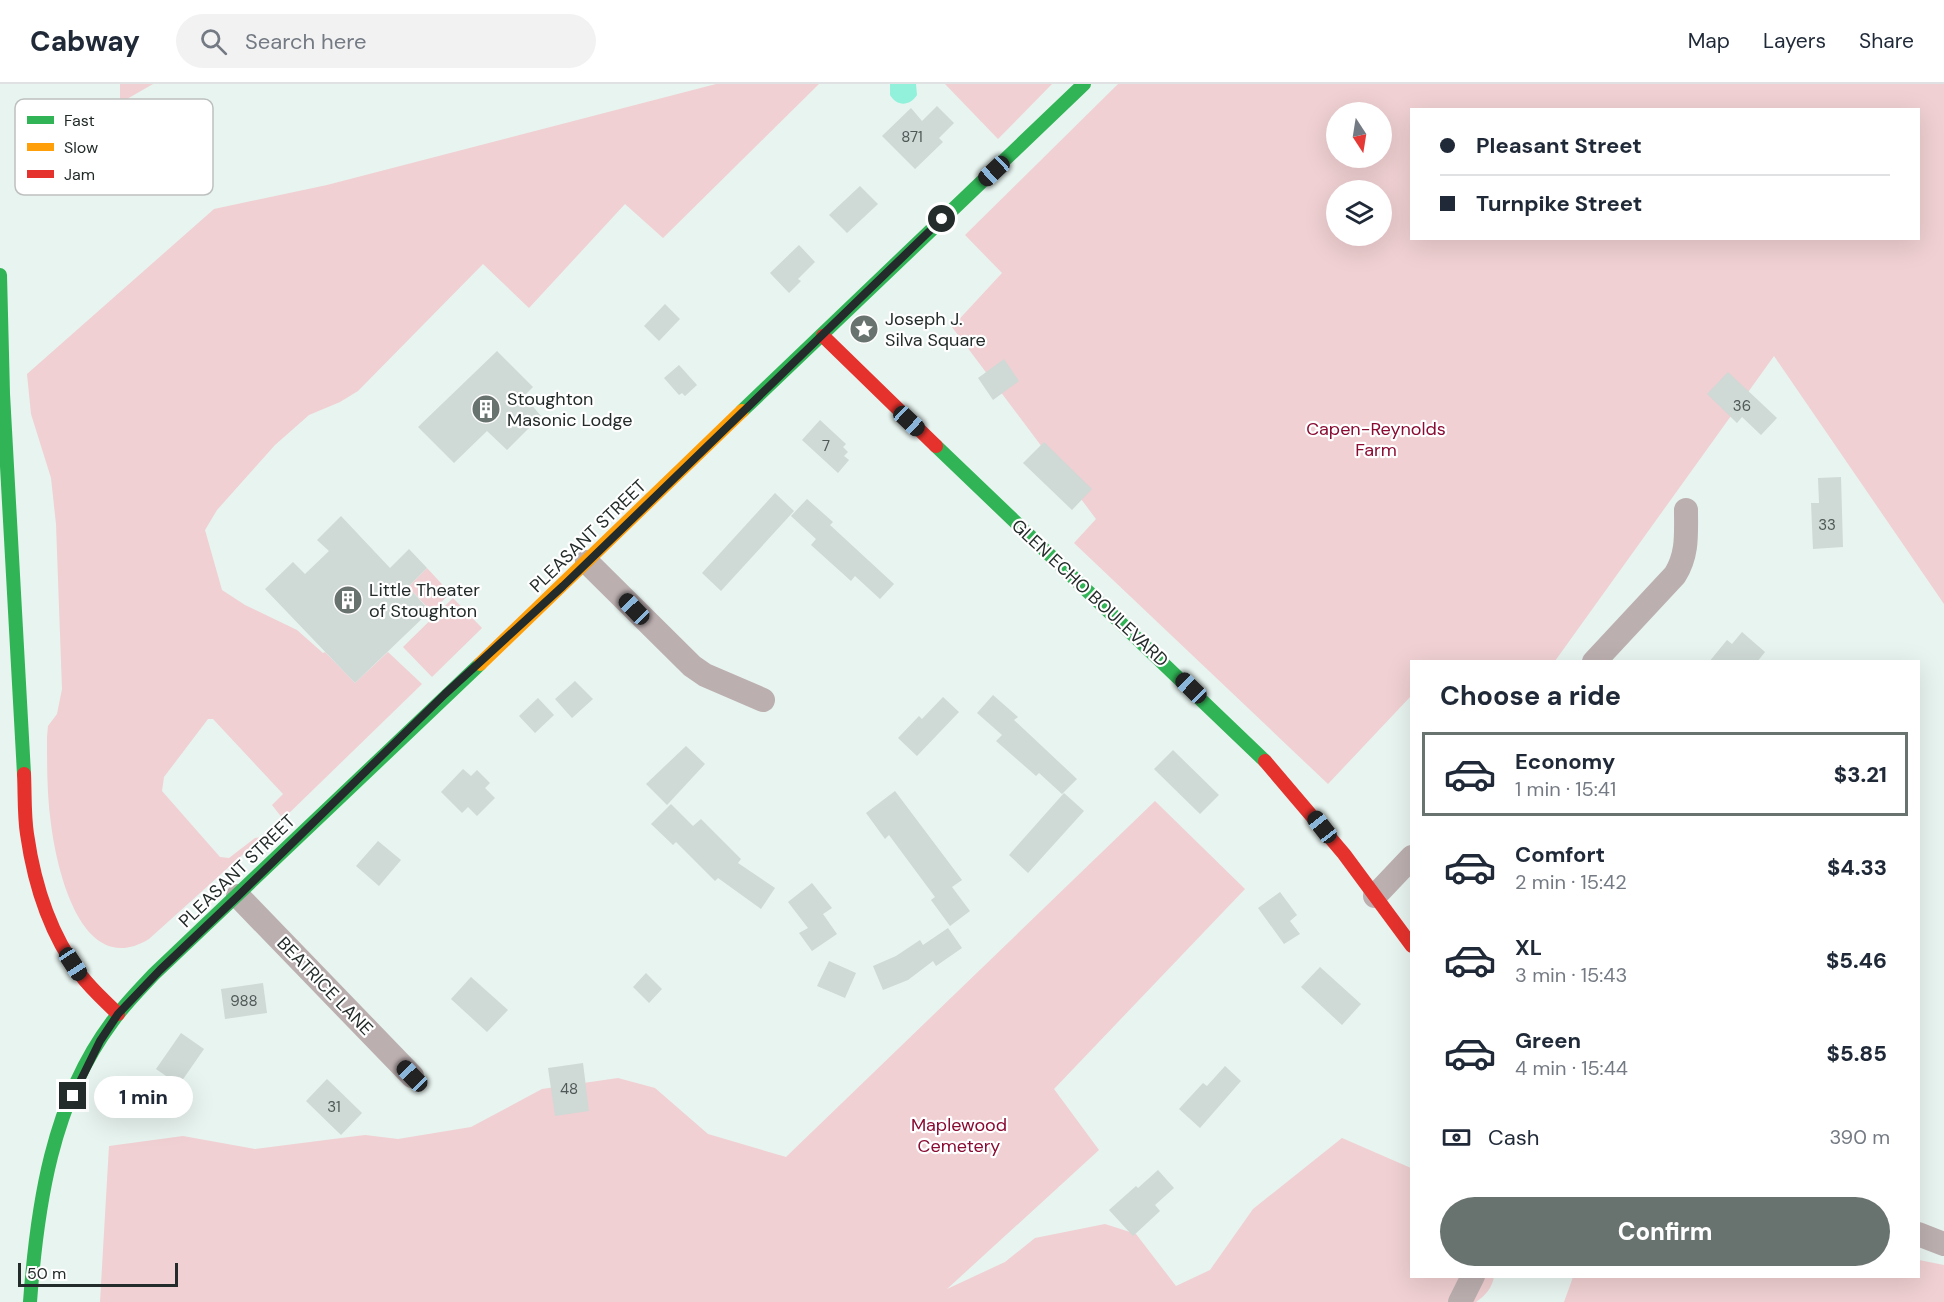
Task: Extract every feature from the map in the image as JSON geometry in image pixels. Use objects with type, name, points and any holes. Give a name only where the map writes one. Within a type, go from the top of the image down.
[{"type":"main road","name":"PLEASANT STREET","points":[[30,1302],[32,1255],[49,1158],[82,1075],[118,1014],[160,970],[445,694],[587,562],[747,405],[823,336],[1084,84]]},
{"type":"main road","points":[[0,275],[8,634],[27,833],[36,878],[48,916],[66,954],[80,974],[118,1014]]},
{"type":"main road","name":"GLEN ECHO BOULEVARD","points":[[823,336],[1240,734],[1311,813],[1410,943]]},
{"type":"street","points":[[1596,660],[1675,575],[1686,549],[1686,510]]},
{"type":"street","points":[[587,562],[692,666],[705,675],[763,700]]},
{"type":"street","points":[[1375,896],[1410,858]]},
{"type":"street","name":"BEATRICE LANE","points":[[238,896],[412,1076]]},
{"type":"street","points":[[1920,1235],[1944,1244]]},
{"type":"street","points":[[1460,1302],[1472,1278]]},
{"type":"green space","points":[[120,84],[153,84],[127,99],[120,99]]},
{"type":"green space","points":[[716,84],[819,84],[663,238],[625,204],[529,308],[483,264],[358,391],[340,402],[309,415],[275,445],[217,510],[205,530],[222,590],[245,605],[297,630],[323,653],[325,652],[355,683],[388,652],[422,684],[283,819],[272,805],[283,794],[213,719],[208,719],[164,777],[162,791],[220,857],[229,858],[255,838],[262,837],[149,939],[126,948],[106,945],[90,933],[77,914],[67,892],[59,868],[51,824],[47,737],[48,726],[57,714],[62,689],[56,524],[51,478],[31,414],[27,374],[214,209],[327,185]]},
{"type":"green space","points":[[945,84],[1052,84],[998,139]]},
{"type":"green space","name":"Capen-Reynolds Farm","points":[[1118,84],[1944,84],[1944,604],[1774,356],[1556,660],[1410,660],[1410,697],[1328,784],[1074,543],[1096,519],[952,327],[1002,273],[965,235]]},
{"type":"green space","points":[[427,568],[450,593],[432,612],[408,587]]},
{"type":"green space","points":[[453,598],[482,628],[432,677],[403,647]]},
{"type":"green space","name":"Maplewood Cemetery","points":[[1155,801],[1245,889],[1054,1089],[1099,1150],[947,1289],[1005,1262],[1035,1238],[1105,1224],[1136,1234],[1176,1286],[1210,1270],[1253,1209],[1342,1138],[1410,1168],[1410,1278],[1494,1278],[1488,1291],[1476,1302],[100,1302],[109,1146],[183,1136],[255,1149],[365,1135],[398,1139],[471,1127],[542,1089],[618,1078],[655,1088],[708,1134],[786,1157]]},
{"type":"green space","points":[[1920,1260],[1944,1265],[1944,1302],[1564,1302],[1573,1278],[1920,1278]]},
{"type":"shaded area","points":[[890,84],[916,84],[917,95],[904,104],[896,102],[890,95]]},
{"type":"building","points":[[937,106],[954,123],[939,138],[943,142],[915,169],[882,136],[911,108],[922,121]]},
{"type":"building","points":[[860,186],[878,204],[847,233],[829,215]]},
{"type":"building","points":[[799,245],[815,262],[798,279],[801,281],[789,293],[770,273]]},
{"type":"building","points":[[665,304],[680,319],[659,341],[644,326]]},
{"type":"building","name":"Stoughton Masonic Lodge","points":[[497,351],[533,387],[524,396],[541,416],[507,450],[487,431],[454,463],[418,427]]},
{"type":"building","points":[[1004,359],[1019,381],[993,400],[978,378]]},
{"type":"building","points":[[679,365],[697,385],[685,396],[682,393],[679,395],[664,378]]},
{"type":"building","points":[[1728,372],[1777,418],[1761,435],[1742,417],[1737,423],[1707,394]]},
{"type":"building","points":[[820,420],[846,444],[843,447],[848,452],[844,456],[849,460],[838,473],[802,440]]},
{"type":"building","points":[[1044,442],[1092,489],[1072,510],[1023,463]]},
{"type":"building","points":[[1841,477],[1843,547],[1813,549],[1811,503],[1819,503],[1818,478]]},
{"type":"building","points":[[775,493],[794,511],[721,591],[702,573]]},
{"type":"building","points":[[807,499],[833,522],[830,525],[894,584],[880,599],[855,576],[851,581],[811,545],[816,539],[791,516]]},
{"type":"building","name":"Little Theater of Stoughton","points":[[341,516],[390,568],[409,549],[427,568],[408,587],[430,611],[355,683],[265,589],[293,562],[305,574],[329,551],[317,540]]},
{"type":"building","points":[[1742,632],[1765,652],[1759,660],[1711,660],[1727,640],[1732,644]]},
{"type":"building","points":[[575,681],[593,699],[572,718],[555,699]]},
{"type":"building","points":[[993,695],[1018,717],[1014,720],[1077,779],[1062,794],[1039,773],[1036,776],[996,741],[1002,735],[977,713]]},
{"type":"building","points":[[943,697],[959,712],[917,756],[898,738],[919,716],[922,719]]},
{"type":"building","points":[[538,698],[554,715],[535,733],[519,716]]},
{"type":"building","points":[[686,746],[705,764],[667,805],[646,784]]},
{"type":"building","points":[[1173,750],[1219,795],[1200,814],[1154,769]]},
{"type":"building","points":[[463,769],[471,776],[477,770],[490,783],[485,788],[495,798],[477,816],[468,807],[462,813],[441,792]]},
{"type":"building","points":[[895,791],[962,880],[952,887],[970,911],[950,926],[931,900],[935,897],[889,835],[885,839],[866,813]]},
{"type":"building","points":[[1064,793],[1084,811],[1028,873],[1009,855]]},
{"type":"building","points":[[671,804],[693,826],[701,819],[741,859],[738,863],[775,888],[761,909],[718,878],[715,881],[676,842],[673,845],[651,824]]},
{"type":"building","points":[[378,841],[401,860],[379,886],[356,866]]},
{"type":"building","points":[[812,883],[832,908],[823,914],[837,934],[812,951],[799,933],[808,928],[788,902]]},
{"type":"building","points":[[1280,892],[1297,915],[1290,921],[1300,934],[1284,944],[1258,908]]},
{"type":"building","points":[[948,928],[962,948],[936,966],[933,961],[908,980],[883,990],[873,966],[896,956],[920,940],[923,945]]},
{"type":"building","points":[[829,961],[856,973],[845,998],[817,986]]},
{"type":"building","points":[[1320,967],[1361,1004],[1342,1025],[1301,987]]},
{"type":"building","points":[[646,973],[662,989],[649,1003],[633,987]]},
{"type":"building","points":[[471,977],[508,1010],[487,1032],[451,999]]},
{"type":"building","points":[[263,983],[267,1013],[225,1019],[221,989]]},
{"type":"building","points":[[181,1033],[204,1049],[179,1085],[156,1069]]},
{"type":"building","points":[[583,1063],[589,1111],[555,1116],[548,1068]]},
{"type":"building","points":[[1225,1066],[1241,1081],[1200,1128],[1179,1109],[1203,1083],[1207,1086]]},
{"type":"building","points":[[327,1079],[362,1113],[341,1135],[306,1101]]},
{"type":"building","points":[[1158,1170],[1174,1188],[1155,1205],[1160,1211],[1133,1236],[1109,1210]]},
{"type":"traffic: fast","points":[[742,411],[1084,84]]},
{"type":"traffic: fast","points":[[0,275],[3,394],[24,774]]},
{"type":"traffic: fast","points":[[936,446],[1265,761]]},
{"type":"traffic: fast","points":[[30,1302],[37,1229],[51,1156],[75,1086],[112,1022],[154,974],[480,664]]},
{"type":"traffic: slow","points":[[480,664],[742,411]]},
{"type":"traffic: jam","points":[[823,336],[936,446]]},
{"type":"traffic: jam","points":[[1265,761],[1344,854],[1410,943]]},
{"type":"traffic: jam","points":[[24,774],[27,834],[34,871],[52,925],[69,959],[80,974],[118,1014]]},
{"type":"place","name":"Joseph J. Silva Square","points":[[864,329]]},
{"type":"place","name":"Stoughton Masonic Lodge","points":[[486,409]]},
{"type":"place","name":"Little Theater of Stoughton","points":[[348,600]]},
{"type":"route","points":[[73,1096],[100,1041],[118,1014],[160,970],[445,694],[563,586],[747,405],[823,336],[942,219]]}]
